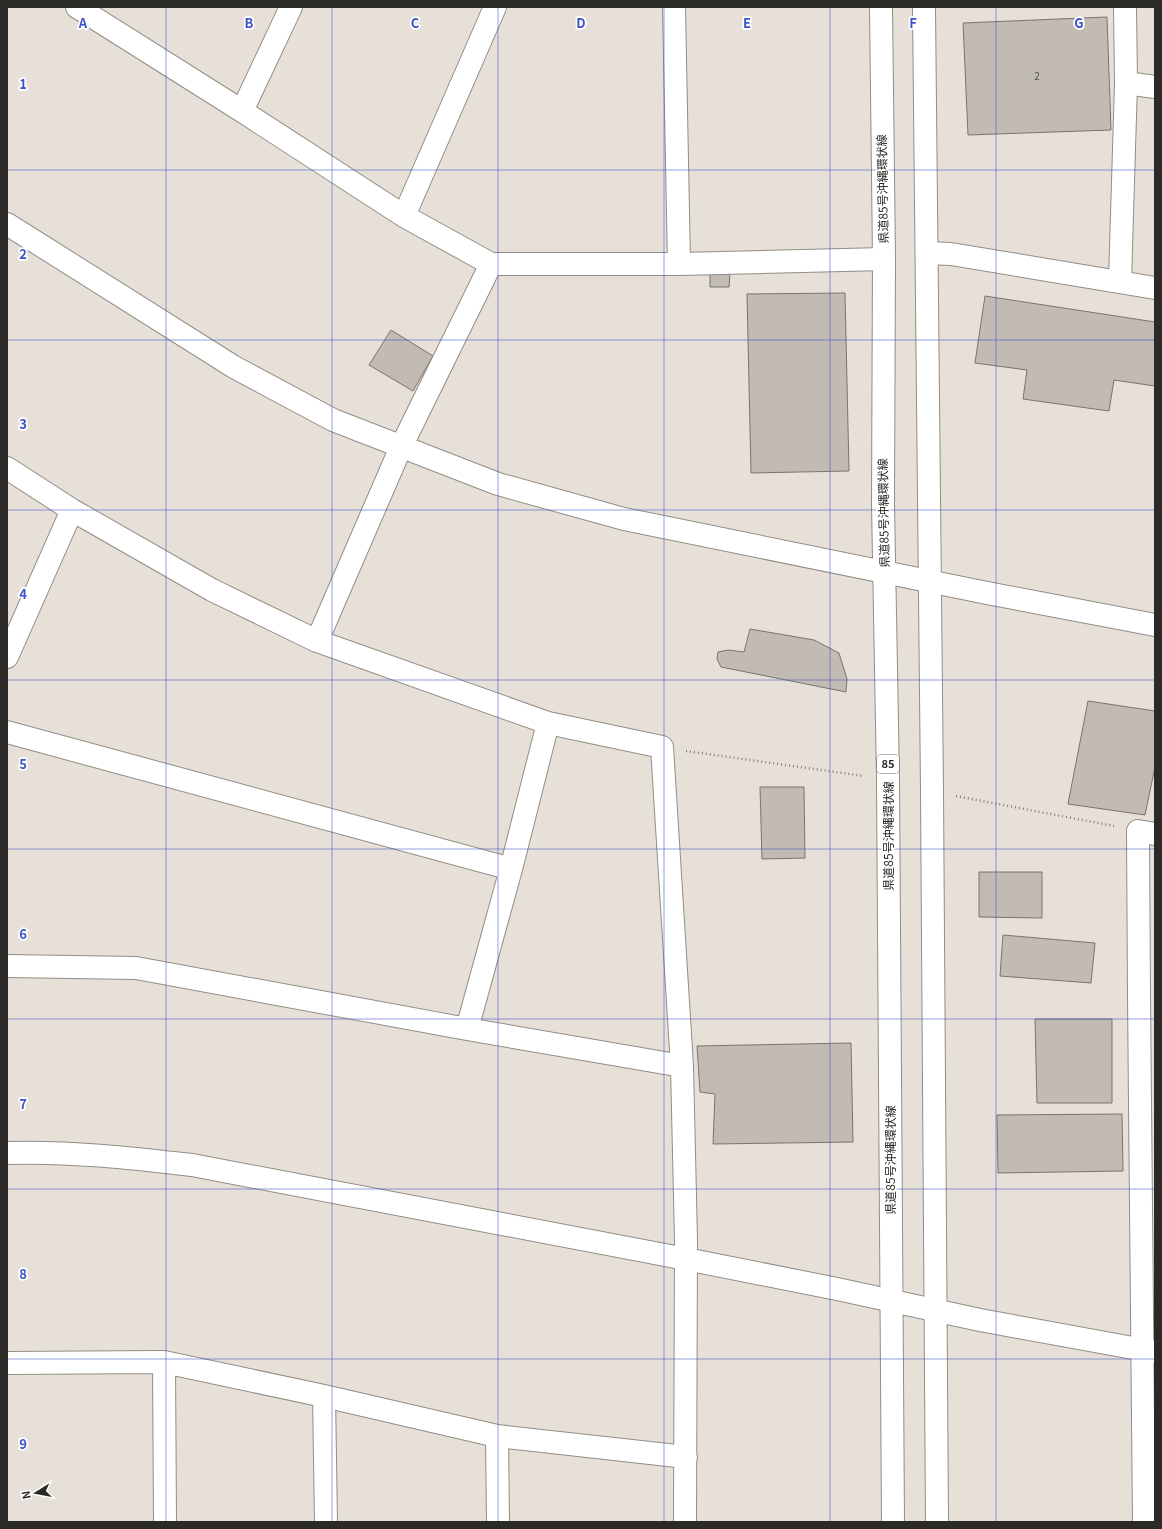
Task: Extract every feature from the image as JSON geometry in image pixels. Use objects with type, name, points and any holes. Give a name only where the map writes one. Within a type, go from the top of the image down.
[{"type":"street","points":[[242,111],[291,7]]},
{"type":"street","points":[[404,216],[495,7]]},
{"type":"street","points":[[674,7],[679,264]]},
{"type":"street","name":"県道85号沖縄環状線","points":[[881,7],[884,259],[883,504],[888,779],[894,1522]]},
{"type":"street","points":[[924,7],[932,791],[936,1522]]},
{"type":"street","points":[[1120,281],[1126,83],[1125,7]]},
{"type":"street","points":[[88,10],[404,216],[491,264],[679,264],[884,259]]},
{"type":"street","points":[[1126,83],[1155,87]]},
{"type":"street","points":[[7,224],[234,367],[333,420],[498,484],[624,519],[929,582],[1155,625]]},
{"type":"street","points":[[927,253],[951,254],[1155,288]]},
{"type":"street","points":[[317,641],[401,447],[491,264]]},
{"type":"street","points":[[7,468],[72,510],[212,590],[317,641],[548,723],[662,747],[682,1066],[686,1259],[685,1522]]},
{"type":"street","points":[[7,657],[72,510]]},
{"type":"street","points":[[467,1029],[511,869],[548,723]]},
{"type":"street","points":[[7,732],[511,869]]},
{"type":"street","points":[[1144,1522],[1148,1350],[1147,832]]},
{"type":"street","points":[[7,966],[136,968],[467,1029],[682,1066]]},
{"type":"street","points":[[7,1153],[39,1152],[112,1155],[192,1165],[686,1259],[934,1311],[1148,1350]]},
{"type":"street","points":[[7,1364],[164,1362],[324,1396],[497,1436],[686,1457]]},
{"type":"street","points":[[164,1362],[165,1522]]},
{"type":"street","points":[[324,1396],[326,1522]]},
{"type":"street","points":[[497,1436],[498,1522]]},
{"type":"path","points":[[662,747],[888,779]]},
{"type":"path","points":[[932,791],[1147,832]]},
{"type":"building","points":[[1107,17],[1111,130],[968,135],[963,23]]},
{"type":"building","points":[[710,273],[730,273],[729,287],[710,287]]},
{"type":"building","points":[[845,293],[849,471],[751,473],[747,294]]},
{"type":"building","points":[[985,296],[1155,322],[1155,386],[1114,380],[1109,411],[1023,399],[1027,370],[975,363]]},
{"type":"building","points":[[391,330],[433,356],[413,391],[369,365]]},
{"type":"building","points":[[750,629],[814,640],[839,653],[847,679],[846,692],[721,667],[717,659],[718,652],[728,650],[744,652]]},
{"type":"building","points":[[1088,701],[1155,711],[1155,767],[1145,815],[1068,804]]},
{"type":"building","points":[[760,787],[804,787],[805,858],[762,859]]},
{"type":"building","points":[[979,872],[1042,872],[1042,918],[979,917]]},
{"type":"building","points":[[1003,935],[1095,943],[1091,983],[1000,976]]},
{"type":"building","points":[[1035,1019],[1112,1019],[1112,1103],[1037,1103]]},
{"type":"building","points":[[851,1043],[853,1142],[713,1144],[715,1094],[700,1092],[697,1046]]},
{"type":"building","points":[[1122,1114],[1123,1171],[998,1173],[997,1115]]}]
